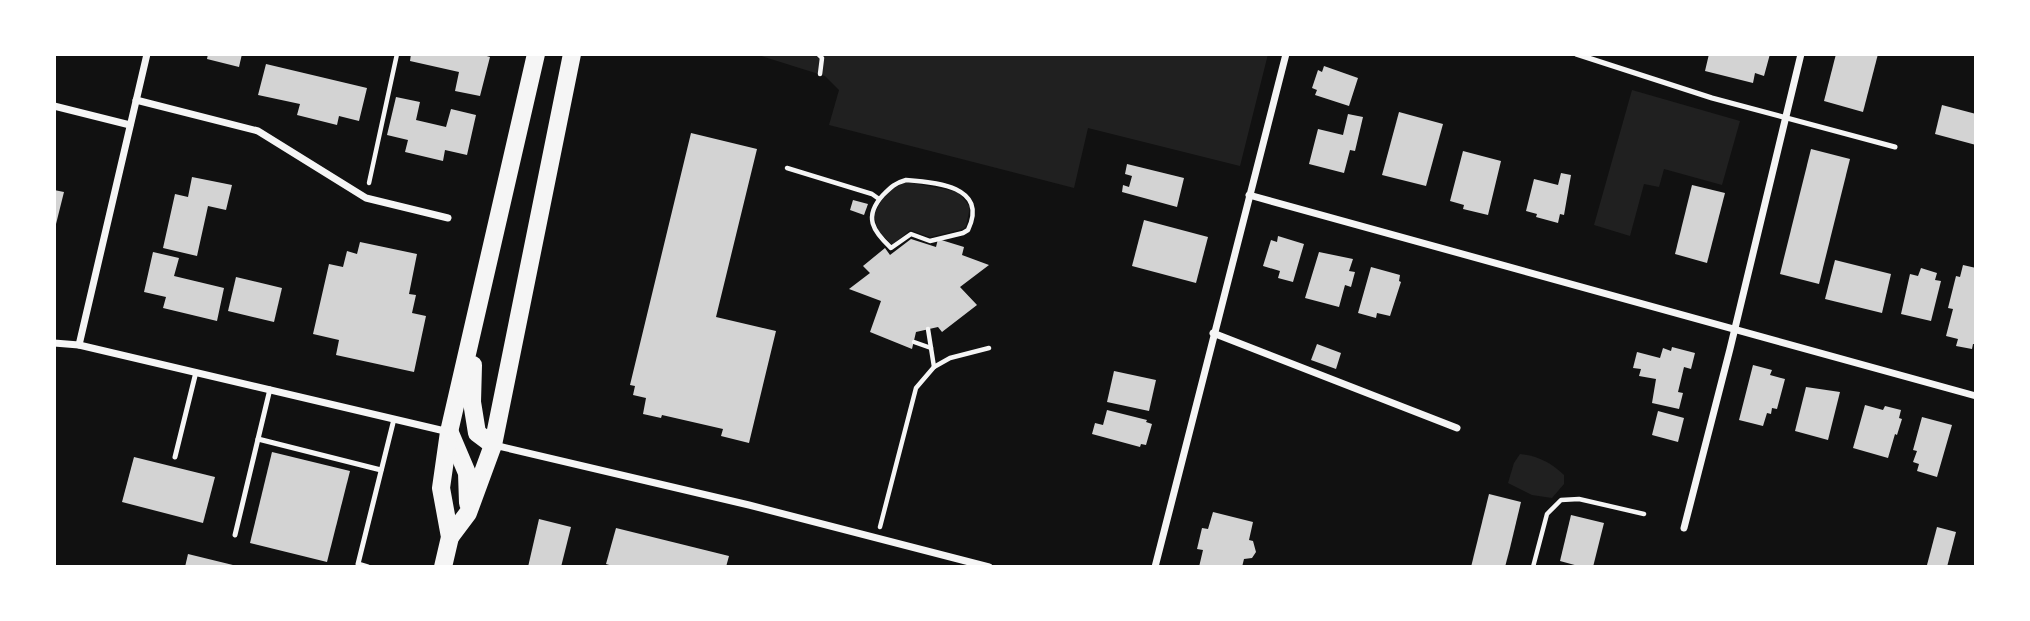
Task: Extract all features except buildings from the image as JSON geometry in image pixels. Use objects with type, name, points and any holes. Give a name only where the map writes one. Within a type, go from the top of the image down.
[{"type":"main road","points":[[443,567],[450,537],[441,488],[449,432],[536,54]]},
{"type":"main road","points":[[450,537],[468,513],[493,444],[572,54]]},
{"type":"main road","points":[[475,320],[472,402],[477,433],[493,444]]},
{"type":"main road","points":[[449,432],[467,473],[468,513]]},
{"type":"street","points":[[79,345],[147,54]]},
{"type":"street","points":[[1155,567],[1286,54]]},
{"type":"street","points":[[1684,528],[1801,54]]},
{"type":"street","points":[[136,100],[258,131],[366,198],[447,218]]},
{"type":"street","points":[[54,106],[130,125]]},
{"type":"street","points":[[1249,195],[1976,396]]},
{"type":"street","points":[[1213,333],[1457,429]]},
{"type":"street","points":[[54,343],[79,345],[449,432]]},
{"type":"street","points":[[493,444],[749,505],[989,567]]},
{"type":"lane","points":[[1576,54],[1712,98],[1895,147]]},
{"type":"lane","points":[[175,457],[195,372]]},
{"type":"lane","points":[[234,534],[270,389]]},
{"type":"lane","points":[[368,567],[358,564],[394,419]]},
{"type":"lane","points":[[258,439],[381,470]]},
{"type":"path","points":[[366,198],[397,54]]},
{"type":"path","points":[[818,54],[822,58],[820,74]]},
{"type":"path","points":[[787,168],[872,194],[879,199]]},
{"type":"path","points":[[906,180],[958,189],[969,199],[973,214],[970,225],[963,233],[930,241],[911,234],[891,248],[874,228],[871,218],[873,211],[879,199],[892,185],[906,180]]},
{"type":"path","points":[[866,209],[873,211]]},
{"type":"path","points":[[928,329],[934,367]]},
{"type":"path","points":[[914,342],[931,348]]},
{"type":"path","points":[[877,538],[916,388],[934,367],[950,358],[989,348]]},
{"type":"path","points":[[1533,567],[1547,514],[1562,500],[1579,499],[1644,514]]},
{"type":"shaded area","points":[[755,54],[1268,54],[1240,166],[1088,128],[1074,188],[829,125],[839,90],[825,76]]},
{"type":"shaded area","points":[[1632,90],[1740,121],[1722,185],[1664,169],[1659,187],[1644,184],[1630,236],[1594,225]]},
{"type":"shaded area","points":[[907,182],[958,192],[970,207],[966,226],[930,237],[910,230],[892,245],[878,230],[874,216],[886,195]]},
{"type":"shaded area","points":[[1520,454],[1543,460],[1564,475],[1564,484],[1552,498],[1532,495],[1508,483],[1514,463]]}]
